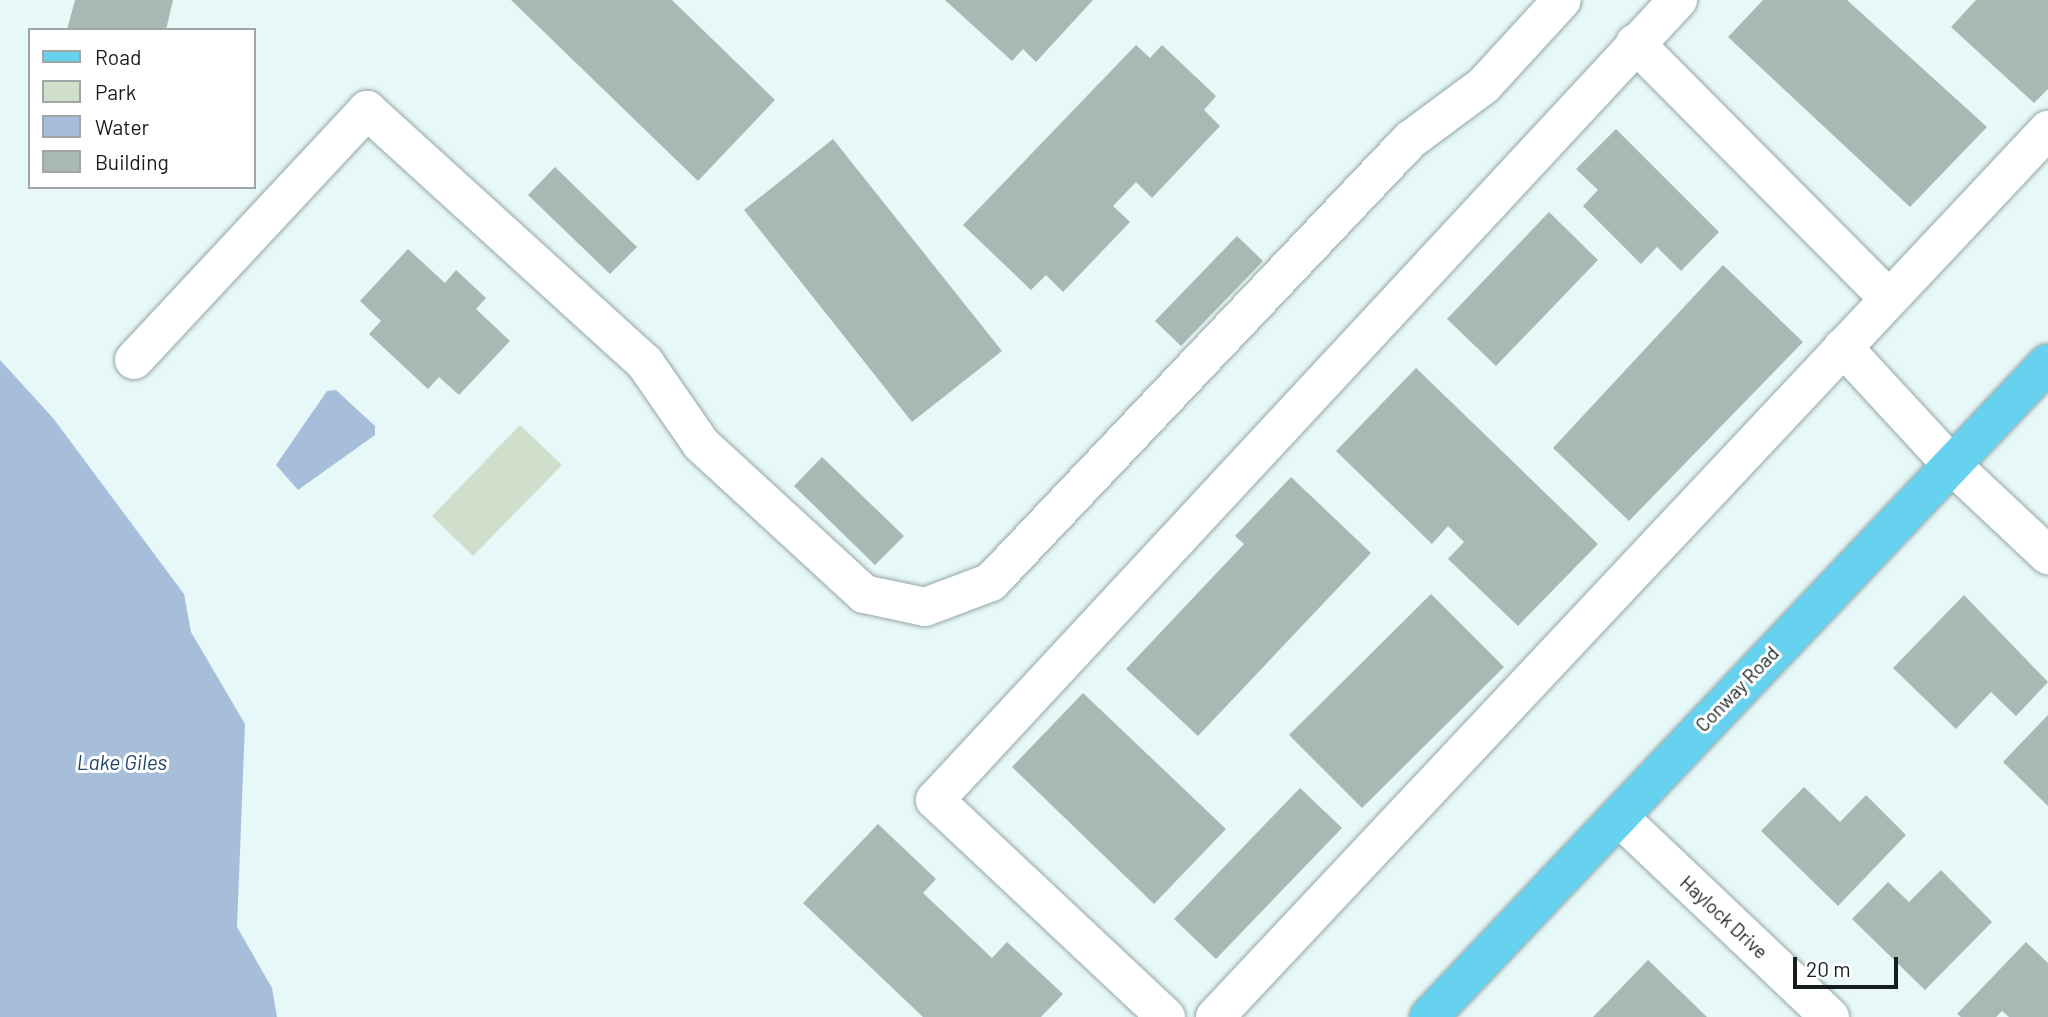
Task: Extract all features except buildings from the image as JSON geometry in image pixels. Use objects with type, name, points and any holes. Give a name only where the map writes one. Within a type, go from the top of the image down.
[{"type":"main road","name":"Conway Road","points":[[1429,1017],[2048,363]]},
{"type":"street","points":[[134,360],[367,110],[645,363],[701,444],[864,594],[925,607],[991,582],[1410,140],[1483,85],[1562,0]]},
{"type":"street","points":[[1166,1017],[935,800],[1635,43],[1678,0]]},
{"type":"street","points":[[1635,43],[1886,297]]},
{"type":"street","points":[[1215,1017],[1886,297],[2048,130]]},
{"type":"street","points":[[1843,346],[1952,465],[2048,555]]},
{"type":"street","name":"Haylock Drive","points":[[1619,817],[1830,1017]]},
{"type":"green space","points":[[520,425],[562,465],[473,556],[432,516]]},
{"type":"water","name":"Lake Giles","points":[[0,360],[53,418],[184,594],[191,632],[245,724],[237,927],[272,988],[277,1017],[0,1017]]},
{"type":"water","points":[[336,390],[375,426],[375,435],[298,490],[276,465],[327,391]]}]
